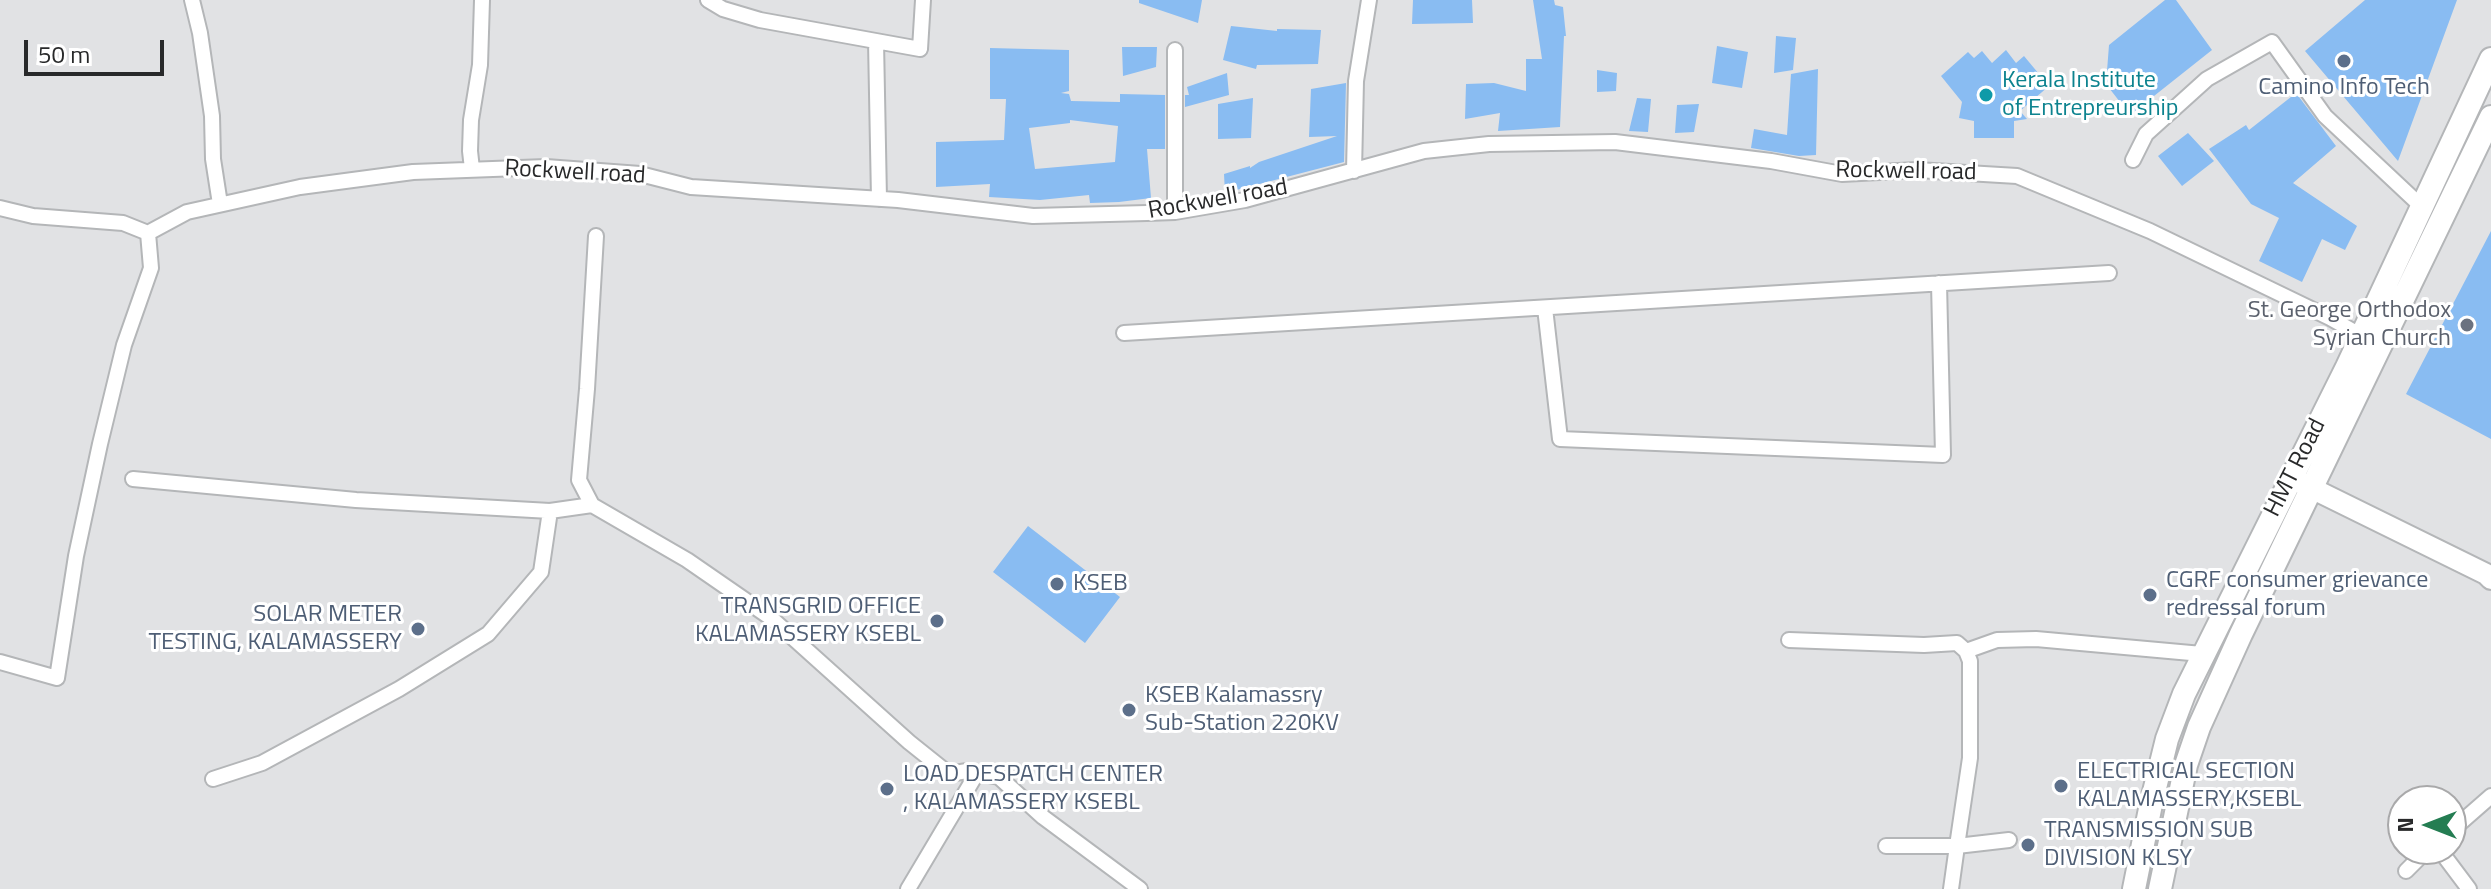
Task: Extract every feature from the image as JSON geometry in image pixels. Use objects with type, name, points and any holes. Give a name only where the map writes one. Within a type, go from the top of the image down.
[{"type":"main road","name":"HMT Road","points":[[2134,889],[2167,739],[2202,654],[2361,336],[2491,59]]},
{"type":"main road","name":"HMT Road","points":[[2160,889],[2186,765],[2199,727],[2491,117]]},
{"type":"street","points":[[192,0],[212,116],[213,159],[220,204]]},
{"type":"street","points":[[472,169],[471,120],[480,65],[482,0]]},
{"type":"street","points":[[708,0],[723,9],[760,20],[920,49],[923,0]]},
{"type":"street","points":[[1354,171],[1356,81],[1369,0]]},
{"type":"street","points":[[876,41],[879,199]]},
{"type":"street","points":[[2133,160],[2146,134],[2207,79],[2272,42],[2325,116],[2421,206]]},
{"type":"street","points":[[1175,50],[1175,212]]},
{"type":"street","name":"Rockwell road","points":[[148,233],[187,212],[220,204],[359,177],[472,169],[546,167],[640,174],[691,187],[879,199],[1033,216],[1175,212],[1245,200],[1424,151],[1489,144],[1615,142],[1771,161],[1842,174],[1917,170],[2017,176],[2150,231],[2330,318],[2382,347]]},
{"type":"street","points":[[0,208],[33,216],[123,223],[148,233],[151,268],[124,345],[100,444],[76,556],[57,678],[0,662]]},
{"type":"street","points":[[596,236],[579,480],[592,505],[687,560],[771,618],[949,774],[967,771],[999,777],[1043,817],[1140,889]]},
{"type":"street","points":[[1124,333],[2109,273]]},
{"type":"street","points":[[1545,308],[1560,439],[1943,455],[1939,283]]},
{"type":"street","points":[[2291,478],[2489,574]]},
{"type":"street","points":[[133,479],[356,500],[550,511],[592,505]]},
{"type":"street","points":[[213,779],[262,763],[399,689],[488,634],[541,572],[550,511]]},
{"type":"street","points":[[1966,651],[1997,640],[2036,639],[2202,654]]},
{"type":"street","points":[[1789,640],[1924,645],[1957,643],[1966,651],[1970,661],[1970,758],[1951,889]]},
{"type":"street","points":[[908,889],[977,773]]},
{"type":"street","points":[[2467,817],[2491,796]]},
{"type":"street","points":[[1886,846],[1957,846],[2009,840]]},
{"type":"street","points":[[2406,871],[2412,865]]},
{"type":"street","points":[[2451,865],[2469,889]]},
{"type":"building","points":[[1139,0],[1202,0],[1198,23],[1139,3]]},
{"type":"building","points":[[1413,0],[1472,0],[1473,23],[1412,24]]},
{"type":"building","points":[[1533,0],[1554,0],[1555,5],[1563,7],[1566,36],[1560,127],[1498,131],[1500,113],[1465,119],[1466,84],[1494,83],[1526,91],[1526,59],[1542,59]]},
{"type":"building","points":[[2165,0],[2176,0],[2212,50],[2130,115],[2106,84],[2109,45]]},
{"type":"building","points":[[2365,0],[2457,0],[2398,161],[2305,51]]},
{"type":"building","points":[[1231,26],[1277,31],[1321,30],[1318,64],[1257,65],[1256,69],[1223,60]]},
{"type":"building","points":[[1776,36],[1796,38],[1793,70],[1774,73]]},
{"type":"building","points":[[1717,46],[1748,52],[1742,88],[1712,83]]},
{"type":"building","points":[[1122,47],[1157,47],[1156,67],[1123,76]]},
{"type":"building","points":[[990,48],[1069,50],[1069,91],[1061,93],[1069,94],[1071,101],[1120,102],[1120,94],[1165,95],[1165,149],[1147,149],[1151,198],[1090,203],[1089,195],[1040,200],[989,197],[990,184],[936,187],[936,142],[1004,140],[1006,99],[990,99]],"holes":[[[1070,120],[1118,126],[1115,162],[1035,169],[1029,128],[1070,123]]]},
{"type":"building","name":"Kerala Institute of Entrepreurship","points":[[2006,50],[2016,63],[2024,56],[2049,86],[2020,111],[2027,119],[2014,121],[2014,138],[1974,138],[1974,121],[1959,118],[1962,102],[1941,76],[1968,52],[1974,58],[1982,51],[1992,63]]},
{"type":"building","points":[[1818,69],[1816,155],[1799,156],[1751,148],[1754,129],[1787,135],[1791,74]]},
{"type":"building","points":[[1597,70],[1617,73],[1616,91],[1597,92]]},
{"type":"building","points":[[1227,73],[1229,95],[1185,107],[1185,95],[1189,95],[1187,87]]},
{"type":"building","points":[[1346,83],[1344,162],[1225,193],[1224,174],[1250,168],[1259,162],[1337,136],[1309,137],[1311,89]]},
{"type":"building","points":[[2296,93],[2336,146],[2293,183],[2357,226],[2345,250],[2322,239],[2302,282],[2259,261],[2279,218],[2251,204],[2209,149],[2246,125],[2249,130]]},
{"type":"building","points":[[1253,98],[1251,138],[1218,139],[1218,104]]},
{"type":"building","points":[[1637,98],[1651,99],[1648,132],[1629,131]]},
{"type":"building","points":[[1699,104],[1694,132],[1675,133],[1677,105]]},
{"type":"building","points":[[2188,133],[2214,161],[2182,186],[2158,156]]},
{"type":"building","name":"St. George Orthodox Syrian Church","points":[[2491,231],[2491,439],[2406,394]]},
{"type":"building","name":"KSEB","points":[[1028,526],[1120,597],[1085,643],[993,572]]},
{"type":"place","name":"Camino Info Tech","points":[[2344,61]]},
{"type":"place","name":"Kerala Institute of Entrepreurship","points":[[1986,95]]},
{"type":"place","name":"St. George Orthodox Syrian Church","points":[[2467,325]]},
{"type":"place","name":"KSEB","points":[[1057,584]]},
{"type":"place","name":"CGRF consumer grievance redressal forum","points":[[2150,595]]},
{"type":"place","name":"TRANSGRID OFFICE KALAMASSERY KSEBL","points":[[937,621]]},
{"type":"place","name":"SOLAR METER TESTING, KALAMASSERY","points":[[418,629]]},
{"type":"place","name":"KSEB Kalamassry Sub-Station 220KV","points":[[1129,710]]},
{"type":"place","name":"ELECTRICAL SECTION KALAMASSERY,KSEBL","points":[[2061,786]]},
{"type":"place","name":"LOAD DESPATCH CENTER , KALAMASSERY KSEBL","points":[[887,789]]},
{"type":"place","name":"TRANSMISSION SUB DIVISION KLSY","points":[[2028,845]]}]
